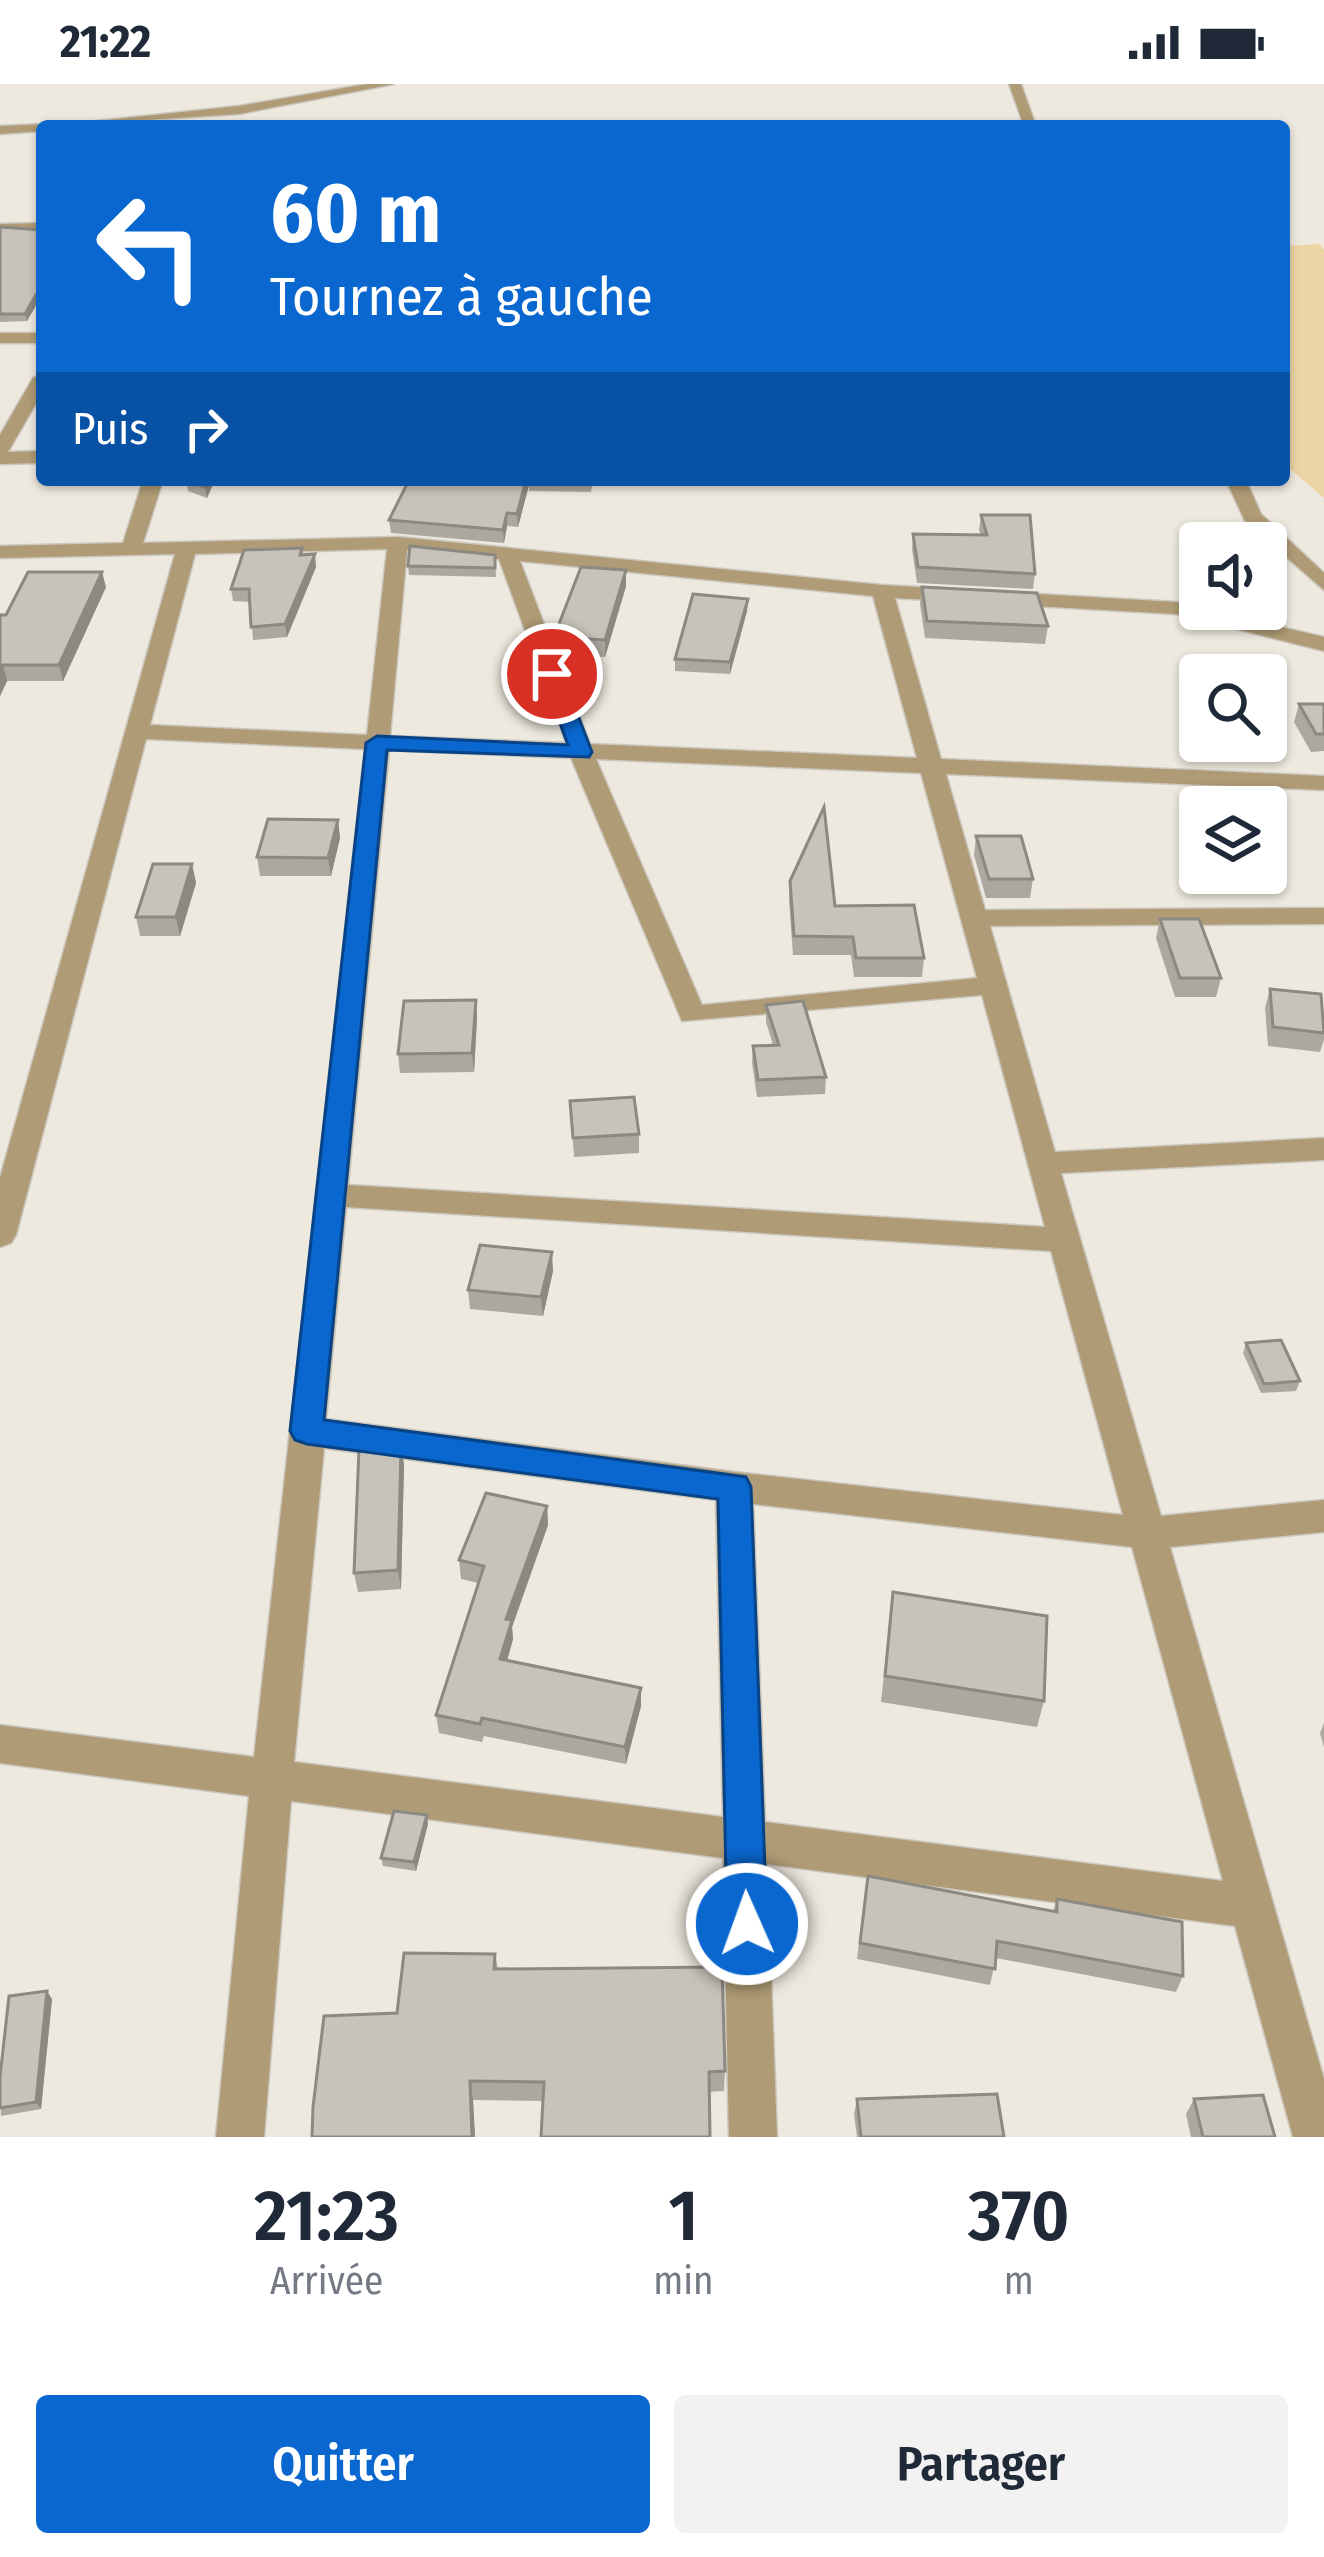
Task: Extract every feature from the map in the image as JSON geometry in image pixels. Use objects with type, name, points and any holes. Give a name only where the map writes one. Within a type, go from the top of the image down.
[{"type":"street","points":[[125,120],[239,110],[388,84]]},
{"type":"street","points":[[1015,84],[1028,120]]},
{"type":"street","points":[[0,130],[36,127]]},
{"type":"street","points":[[0,228],[36,227]]},
{"type":"street","points":[[0,338],[36,338]]},
{"type":"street","points":[[36,389],[0,455],[36,457]]},
{"type":"street","points":[[131,549],[151,486]]},
{"type":"street","points":[[1239,486],[1252,517],[1324,584]]},
{"type":"street","points":[[0,552],[398,543],[882,591],[1176,608],[1324,644]]},
{"type":"street","points":[[240,2137],[398,543]]},
{"type":"street","points":[[0,1235],[187,546]]},
{"type":"street","points":[[508,557],[581,752],[692,1015],[992,985]]},
{"type":"street","points":[[882,591],[1317,2137]]},
{"type":"street","points":[[138,732],[1324,783]]},
{"type":"street","points":[[974,917],[1324,916]]},
{"type":"street","points":[[1043,1162],[1324,1149]]},
{"type":"street","points":[[330,1196],[1064,1240]]},
{"type":"street","points":[[307,1431],[734,1487],[1146,1533],[1324,1516]]},
{"type":"street","points":[[734,1487],[753,2137]]},
{"type":"street","points":[[0,1744],[1252,1906]]},
{"type":"shaded area","points":[[1320,244],[1324,250],[1324,498],[1290,469],[1290,246]]},
{"type":"building","points":[[0,227],[36,230],[36,295],[25,314],[0,314]]},
{"type":"building","points":[[406,486],[524,486],[517,514],[507,513],[503,530],[389,520]]},
{"type":"building","points":[[981,515],[1030,515],[1035,574],[918,567],[913,534],[987,535]]},
{"type":"building","points":[[410,546],[495,555],[495,568],[408,566]]},
{"type":"building","points":[[302,548],[300,555],[315,554],[285,624],[251,627],[249,589],[231,589],[244,550]]},
{"type":"building","points":[[581,567],[626,570],[605,640],[560,637],[557,629]]},
{"type":"building","points":[[28,572],[102,572],[59,665],[3,665],[0,671],[0,615],[6,615]]},
{"type":"building","points":[[922,587],[1037,593],[1048,626],[927,621]]},
{"type":"building","points":[[693,594],[748,599],[730,662],[675,659]]},
{"type":"building","points":[[1299,704],[1324,704],[1324,734],[1316,734]]},
{"type":"building","points":[[824,807],[835,906],[914,905],[924,958],[856,958],[853,937],[794,936],[790,881]]},
{"type":"building","points":[[268,819],[338,820],[328,858],[257,857]]},
{"type":"building","points":[[976,836],[1021,836],[1033,879],[989,879]]},
{"type":"building","points":[[153,864],[192,864],[176,917],[136,917]]},
{"type":"building","points":[[1160,919],[1199,919],[1221,978],[1180,978]]},
{"type":"building","points":[[1270,989],[1321,994],[1324,1033],[1273,1027]]},
{"type":"building","points":[[476,1000],[472,1053],[398,1054],[404,1001]]},
{"type":"building","points":[[803,1001],[826,1077],[758,1080],[753,1046],[779,1045],[766,1005]]},
{"type":"building","points":[[634,1097],[639,1134],[573,1138],[570,1101]]},
{"type":"building","points":[[480,1245],[552,1252],[541,1297],[468,1290]]},
{"type":"building","points":[[1281,1340],[1300,1381],[1264,1384],[1246,1343]]},
{"type":"building","points":[[401,1446],[398,1570],[354,1573],[359,1449]]},
{"type":"building","points":[[486,1493],[547,1506],[506,1619],[512,1620],[500,1659],[641,1688],[625,1747],[482,1718],[480,1724],[436,1715],[484,1566],[459,1560]]},
{"type":"building","points":[[893,1592],[1047,1616],[1044,1701],[885,1676]]},
{"type":"building","points":[[394,1811],[427,1815],[414,1862],[381,1858]]},
{"type":"building","points":[[868,1876],[1057,1912],[1057,1899],[1182,1922],[1183,1976],[997,1941],[995,1969],[860,1943]]},
{"type":"building","points":[[404,1953],[495,1954],[494,1969],[722,1967],[725,2071],[709,2072],[710,2137],[541,2137],[544,2082],[470,2081],[472,2137],[312,2137],[324,2016],[397,2013]]},
{"type":"building","points":[[47,1991],[36,2102],[0,2108],[9,1996]]},
{"type":"building","points":[[997,2094],[1004,2137],[861,2137],[857,2099]]},
{"type":"building","points":[[1263,2095],[1275,2137],[1203,2137],[1194,2099]]},
{"type":"route","points":[[552,674],[581,752],[377,743],[307,1431],[734,1487],[747,1924]]}]
